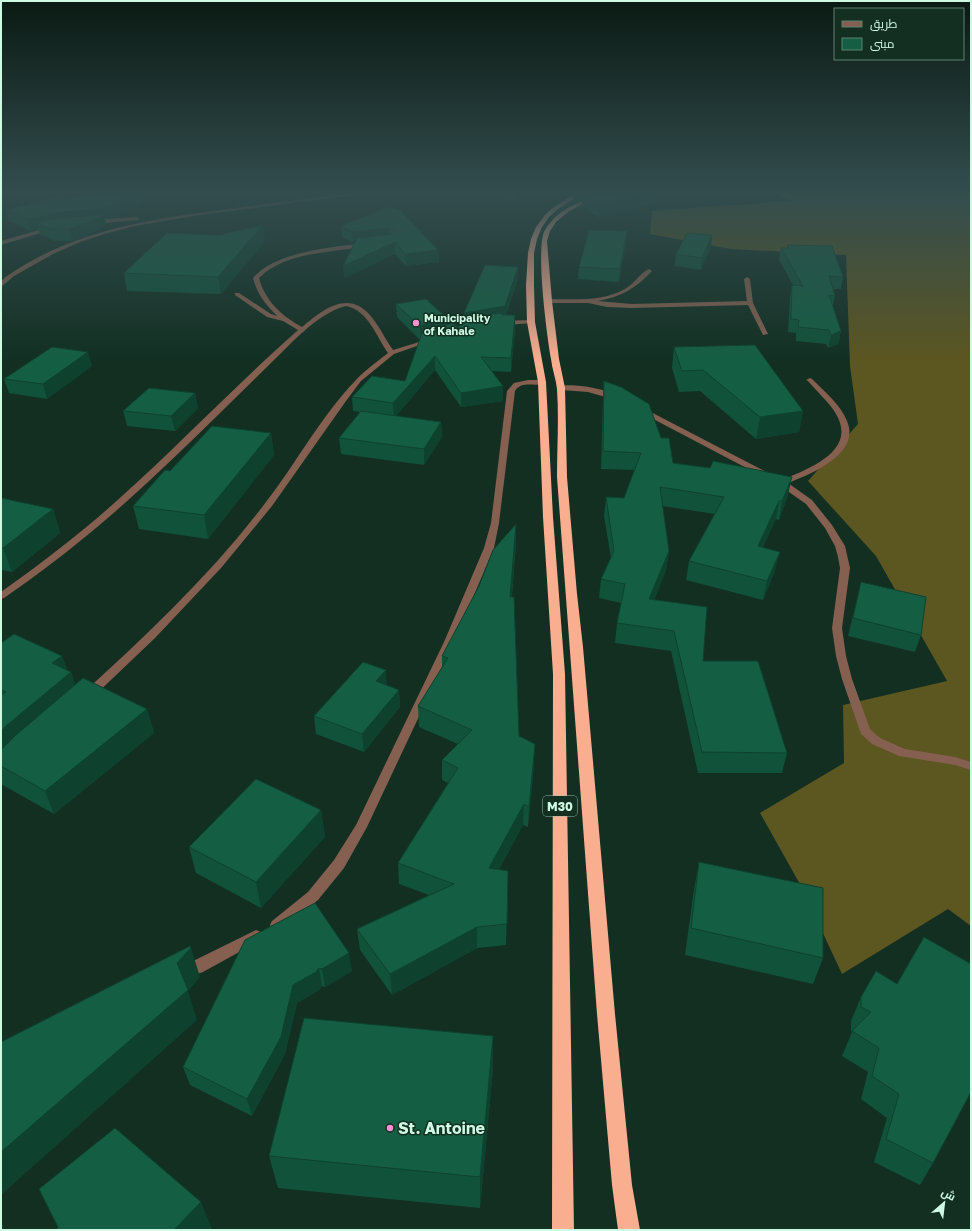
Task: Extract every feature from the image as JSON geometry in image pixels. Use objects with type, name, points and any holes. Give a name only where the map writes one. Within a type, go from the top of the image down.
[{"type":"highway","name":"M30","points":[[532,248],[531,322],[542,382],[548,517],[559,674],[563,1230]]},
{"type":"highway","name":"M30","points":[[544,248],[548,301],[555,359],[561,388],[562,477],[571,594],[577,647],[606,1014],[622,1185],[629,1230]]},
{"type":"street","points":[[1,285],[3,281],[32,262],[62,248]]},
{"type":"street","points":[[303,330],[285,319],[260,292],[256,278],[259,274],[274,264],[290,259],[344,248]]},
{"type":"street","points":[[548,301],[588,301],[616,296],[637,285],[649,271]]},
{"type":"street","points":[[747,279],[750,303],[765,334]]},
{"type":"street","points":[[237,294],[269,316],[285,319]]},
{"type":"street","points":[[588,301],[607,305],[632,306],[750,303]]},
{"type":"street","points":[[1,596],[53,560],[102,520],[303,330],[331,308],[342,305],[353,305],[363,312],[373,324],[392,353]]},
{"type":"street","points":[[495,324],[531,322]]},
{"type":"street","points":[[84,699],[151,636],[218,566],[269,504],[351,388],[371,369],[392,353],[441,337]]},
{"type":"street","points":[[782,483],[808,472],[829,460],[844,443],[846,430],[840,416],[810,380]]},
{"type":"street","points":[[172,978],[198,967],[282,922],[313,896],[339,864],[361,827],[396,758],[452,636],[486,555],[495,523],[510,391],[518,382],[542,382]]},
{"type":"street","points":[[561,388],[575,386],[595,391],[629,404],[782,483],[809,502],[829,527],[840,546],[845,568],[837,628],[846,679],[865,732],[876,740],[904,753],[954,761],[971,766]]},
{"type":"shaded area","points":[[728,248],[971,248],[971,926],[948,909],[842,974],[801,886],[760,813],[844,763],[843,705],[947,681],[876,556],[808,481],[858,424],[850,366],[846,255]]},
{"type":"building","points":[[150,248],[243,248],[218,277],[124,273]]},
{"type":"building","points":[[352,248],[381,248],[343,266]]},
{"type":"building","points":[[400,248],[437,248],[438,250],[405,254]]},
{"type":"building","points":[[584,248],[624,248],[620,269],[579,267]]},
{"type":"building","points":[[679,248],[706,248],[702,258],[676,254]]},
{"type":"building","points":[[781,248],[833,248],[843,277],[829,276],[835,296],[829,295],[841,331],[831,335],[829,330],[798,327],[799,320],[791,319],[792,285],[803,286]]},
{"type":"building","points":[[485,265],[518,267],[505,306],[464,313]]},
{"type":"building","points":[[426,299],[447,318],[420,326],[396,304]]},
{"type":"building","points":[[502,313],[502,315],[515,315],[511,358],[481,357],[503,386],[461,393],[435,356],[393,403],[352,397],[372,376],[405,381],[422,333],[453,323],[458,328],[461,321],[476,316]]},
{"type":"building","points":[[755,345],[803,411],[760,417],[703,370],[682,371],[674,347]]},
{"type":"building","points":[[52,347],[88,352],[43,384],[4,379]]},
{"type":"building","points":[[604,381],[621,387],[649,404],[661,438],[669,438],[673,463],[710,468],[713,461],[792,477],[782,501],[779,501],[758,546],[780,552],[767,581],[689,561],[724,497],[660,487],[669,551],[649,599],[707,607],[703,661],[758,661],[787,753],[702,752],[674,631],[617,623],[625,584],[601,579],[614,551],[606,497],[624,498],[641,453],[603,451]]},
{"type":"building","points":[[149,388],[195,393],[171,416],[123,411]]},
{"type":"building","points":[[361,411],[441,422],[424,449],[339,438]]},
{"type":"building","points":[[212,426],[271,433],[204,515],[133,506],[165,470],[170,471]]},
{"type":"building","points":[[1,498],[53,509],[3,548],[1,547]]},
{"type":"building","points":[[516,524],[510,597],[514,597],[519,736],[535,744],[529,807],[524,804],[489,868],[508,871],[507,924],[477,927],[390,974],[357,929],[454,884],[398,863],[458,768],[442,760],[472,730],[418,706],[448,658],[442,656],[479,586],[493,550]]},
{"type":"building","points":[[861,582],[926,597],[921,635],[853,618]]},
{"type":"building","points":[[14,634],[62,656],[52,663],[71,672],[1,731],[1,695],[6,692],[1,690],[1,643]]},
{"type":"building","points":[[363,662],[386,670],[376,681],[399,690],[362,734],[314,716]]},
{"type":"building","points":[[83,678],[147,709],[45,791],[1,766],[1,750],[16,735]]},
{"type":"building","points":[[256,779],[321,810],[256,882],[189,847]]},
{"type":"building","points":[[699,862],[823,888],[823,958],[691,928]]},
{"type":"building","points":[[315,903],[349,953],[322,969],[319,968],[316,972],[293,985],[281,1037],[247,1099],[183,1067],[245,940]]},
{"type":"building","points":[[924,937],[971,964],[971,1092],[933,1163],[886,1139],[899,1094],[872,1076],[879,1048],[852,1031],[871,1012],[861,1007],[861,997],[876,971],[897,984]]},
{"type":"building","points":[[190,946],[191,948],[177,963],[188,990],[1,1152],[1,1042]]},
{"type":"building","name":"St. Antoine","points":[[304,1018],[493,1036],[480,1177],[269,1156]]},
{"type":"building","points":[[115,1128],[201,1202],[174,1230],[56,1230],[58,1227],[39,1189]]},
{"type":"place","name":"Municipality of Kahale","points":[[416,323]]},
{"type":"place","name":"St. Antoine","points":[[390,1128]]}]
